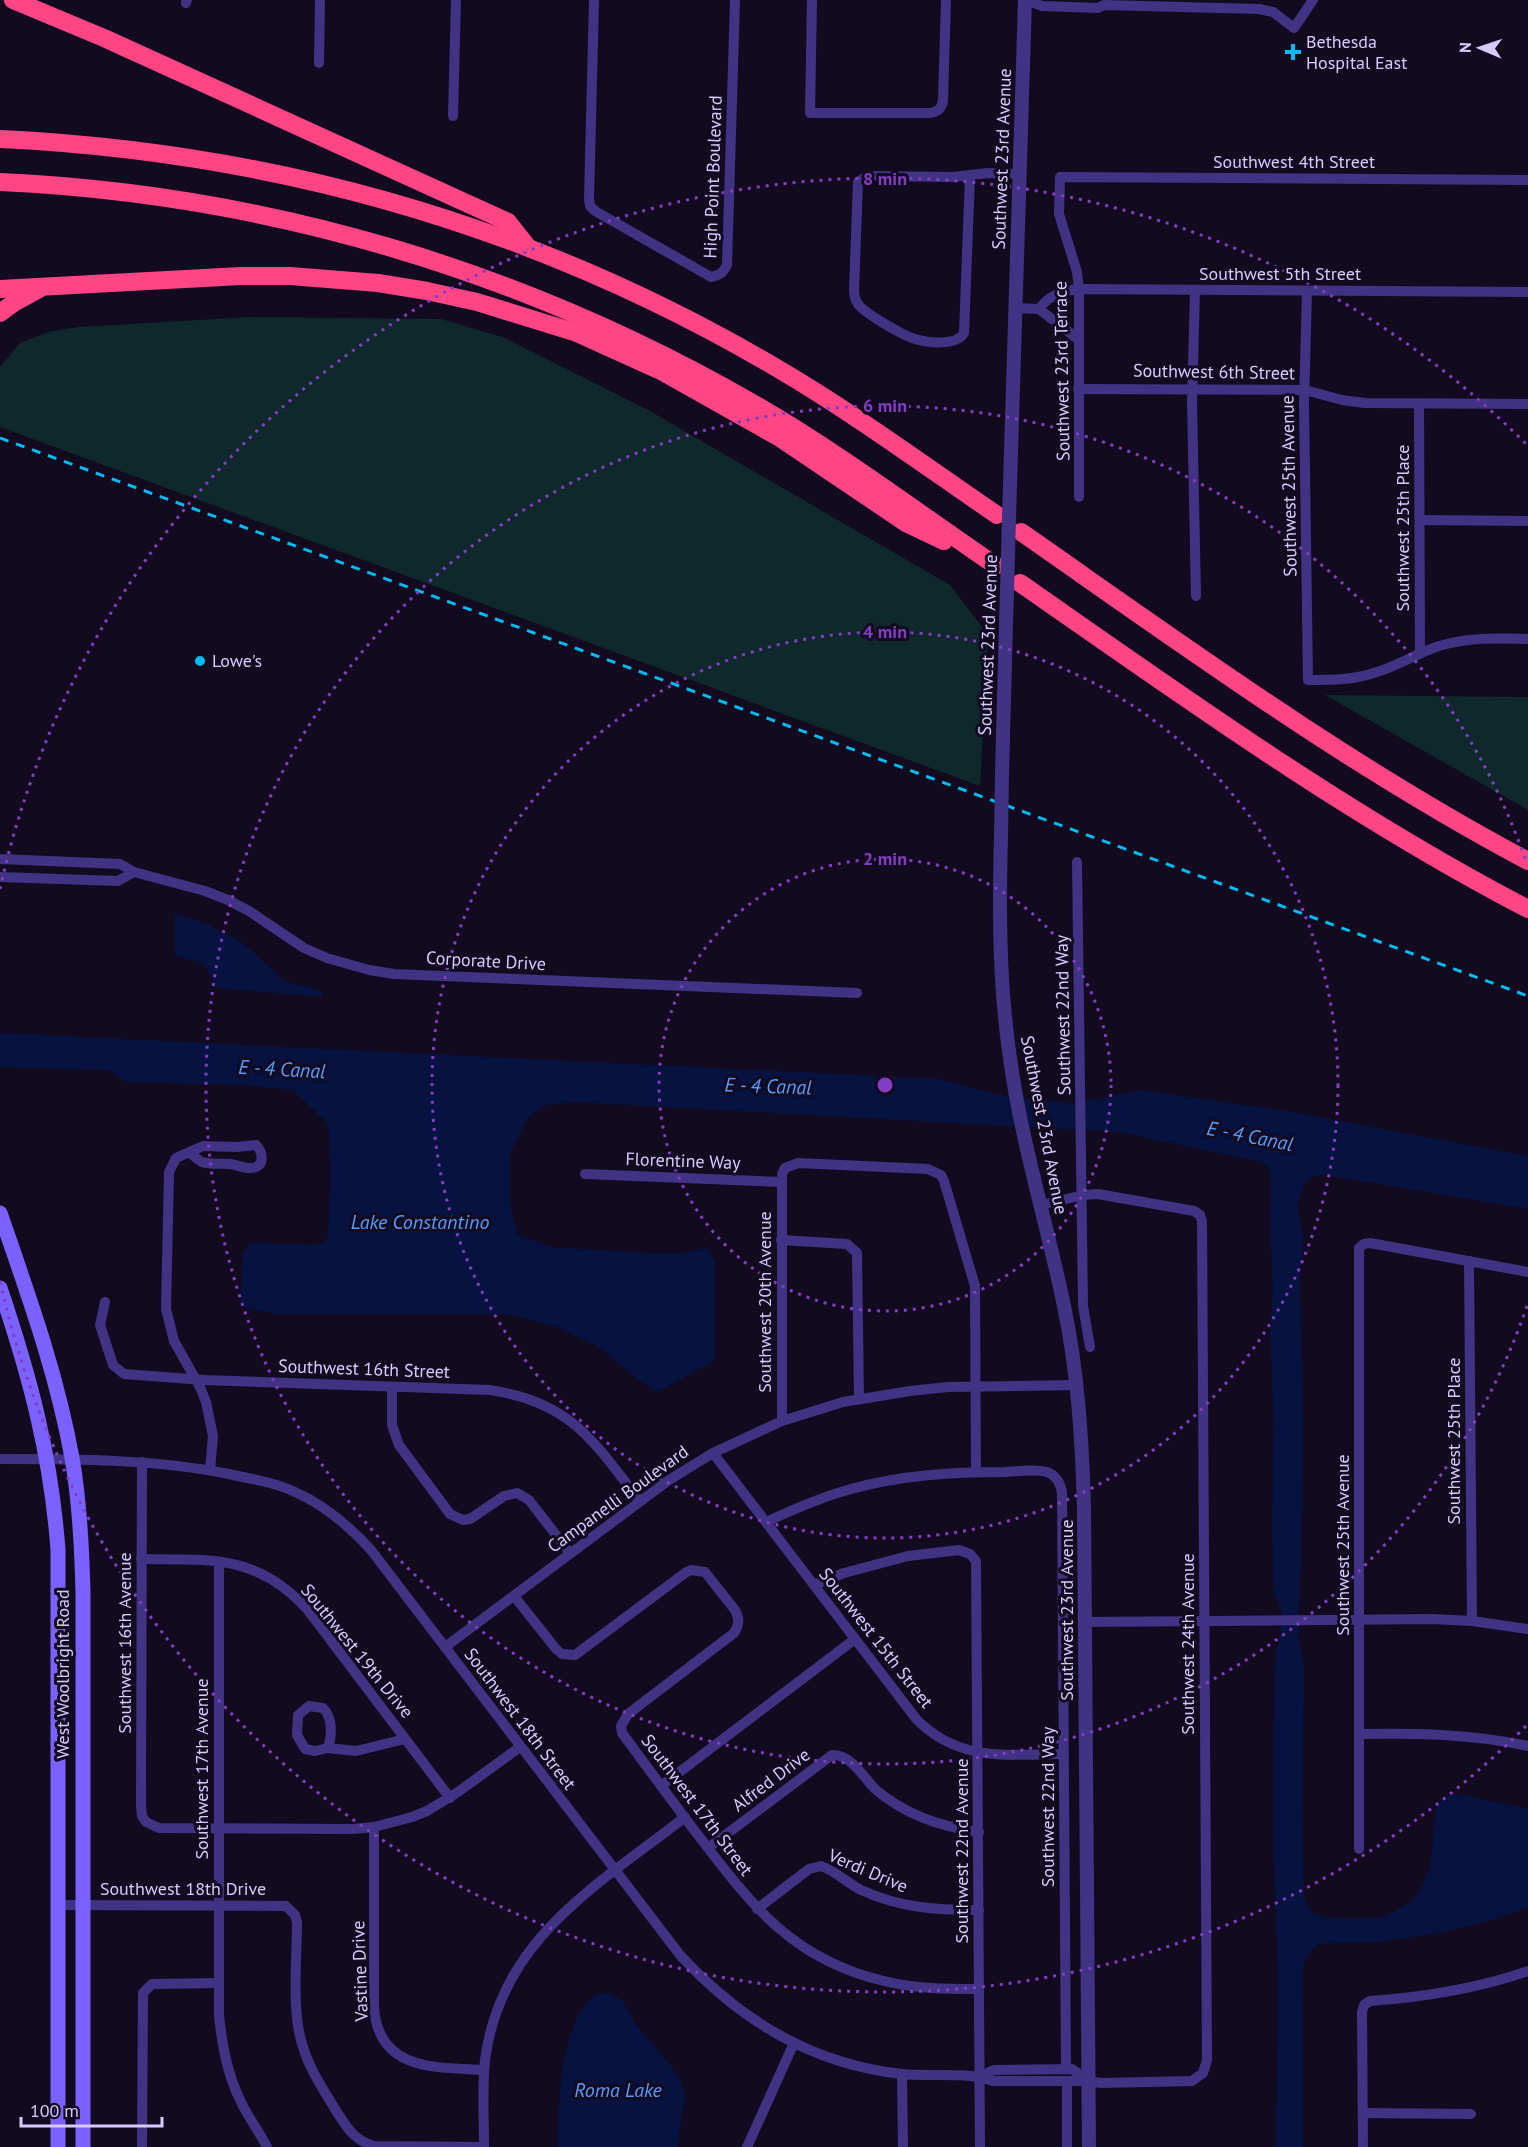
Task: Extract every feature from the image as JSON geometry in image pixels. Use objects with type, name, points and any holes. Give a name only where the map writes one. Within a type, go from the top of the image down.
[{"type":"highway","points":[[14,0],[104,38],[508,222],[528,247]]},
{"type":"highway","points":[[44,0],[104,38]]},
{"type":"highway","points":[[0,139],[64,142],[132,149],[266,171],[430,212],[528,247],[654,302],[757,357],[843,409],[997,515]]},
{"type":"highway","points":[[0,182],[127,192],[251,212],[383,244],[512,287],[638,342],[758,406],[844,461],[995,566],[906,523],[789,444],[691,387],[601,343],[530,317],[427,291],[378,283],[315,277],[241,276],[0,288]]},
{"type":"highway","points":[[0,313],[46,286]]},
{"type":"highway","points":[[1021,532],[1342,752],[1450,818],[1528,861]]},
{"type":"highway","points":[[1020,583],[1240,736],[1336,799],[1415,847],[1528,909]]},
{"type":"main road","name":"West Woolbright Road","points":[[0,1213],[49,1357],[73,1460],[81,1533],[83,1594],[83,2147]]},
{"type":"main road","name":"West Woolbright Road","points":[[0,1288],[34,1396],[48,1460],[59,1569],[58,2147]]},
{"type":"street","points":[[319,63],[320,0]]},
{"type":"street","points":[[453,116],[456,0]]},
{"type":"street","name":"High Point Boulevard","points":[[594,0],[590,206],[711,277],[724,272],[727,265],[735,0]]},
{"type":"street","points":[[812,0],[810,113],[938,112],[942,106],[946,0]]},
{"type":"street","points":[[1026,0],[1042,6],[1098,8],[1100,3],[1259,9],[1273,12],[1294,28],[1313,0]]},
{"type":"street","name":"Southwest 23rd Avenue","points":[[1026,0],[1000,836],[1000,952],[1006,1032],[1014,1083],[1025,1141],[1066,1315],[1077,1384],[1083,1463],[1089,2147]]},
{"type":"street","points":[[970,176],[964,333],[962,337],[954,341],[915,339],[865,311],[856,301],[854,291],[858,182],[867,176],[1020,174]]},
{"type":"street","name":"Southwest 4th Street","points":[[1060,177],[1528,180]]},
{"type":"street","name":"Southwest 23rd Terrace","points":[[1060,177],[1059,214],[1077,272],[1079,289],[1079,496]]},
{"type":"street","name":"Southwest 5th Street","points":[[1039,309],[1045,301],[1059,293],[1079,289],[1528,292]]},
{"type":"street","points":[[1195,290],[1192,388],[1196,596]]},
{"type":"street","name":"Southwest 25th Avenue","points":[[1307,291],[1305,390],[1308,680],[1356,678],[1377,672],[1420,653]]},
{"type":"street","points":[[1015,308],[1039,309],[1079,340]]},
{"type":"street","name":"Southwest 6th Street","points":[[1078,389],[1305,390],[1342,400],[1365,403],[1528,405]]},
{"type":"street","name":"Southwest 25th Place","points":[[1419,404],[1420,653]]},
{"type":"street","points":[[1420,520],[1528,521]]},
{"type":"street","points":[[1420,653],[1474,639],[1528,639]]},
{"type":"street","name":"Corporate Drive","points":[[0,859],[120,864],[134,872],[205,891],[228,900],[304,948],[327,958],[369,970],[394,974],[857,993]]},
{"type":"street","name":"Southwest 22nd Way","points":[[1077,862],[1083,1306],[1090,1347]]},
{"type":"street","points":[[0,877],[118,881],[134,872]]},
{"type":"street","points":[[190,1153],[203,1162],[235,1164],[247,1168],[254,1168],[260,1164],[263,1157],[261,1149],[256,1145],[203,1146],[176,1158],[169,1172],[165,1292],[167,1317],[174,1341],[196,1379],[211,1419],[213,1444],[210,1470]]},
{"type":"street","points":[[766,1522],[819,1499],[881,1481],[937,1473],[976,1472],[975,1286],[940,1175],[928,1168],[798,1163],[785,1168],[780,1182]]},
{"type":"street","name":"Florentine Way","points":[[585,1173],[780,1182]]},
{"type":"street","name":"Southwest 20th Avenue","points":[[780,1182],[782,1421]]},
{"type":"street","points":[[1041,1205],[1083,1195]]},
{"type":"street","name":"Southwest 24th Avenue","points":[[1083,1195],[1107,1195],[1194,1211],[1200,1215],[1202,1221],[1207,2060],[1203,2073],[1192,2081],[1101,2083],[1088,2081]]},
{"type":"street","points":[[781,1240],[847,1244],[857,1253],[859,1399]]},
{"type":"street","name":"Southwest 25th Avenue","points":[[1359,1849],[1359,1248],[1370,1243],[1470,1261]]},
{"type":"street","points":[[1470,1261],[1528,1272]]},
{"type":"street","name":"Southwest 25th Place","points":[[1470,1261],[1472,1621]]},
{"type":"street","name":"Southwest 16th Street","points":[[105,1302],[100,1325],[113,1365],[118,1371],[130,1375],[196,1379],[504,1392],[539,1403],[577,1426],[593,1440],[639,1500]]},
{"type":"street","name":"Campanelli Boulevard","points":[[445,1647],[639,1500],[713,1453],[782,1421],[827,1406],[910,1390],[1077,1384]]},
{"type":"street","points":[[392,1387],[392,1425],[399,1445],[450,1514],[463,1520],[470,1519],[504,1496],[517,1493],[529,1500],[570,1553]]},
{"type":"street","name":"Southwest 15th Street","points":[[713,1453],[917,1720],[928,1730],[947,1743],[978,1753],[1064,1754]]},
{"type":"street","name":"Southwest 18th Street","points":[[0,1459],[142,1462],[210,1470],[271,1482],[308,1498],[336,1516],[371,1550],[666,1938],[710,1986],[744,2014],[794,2043],[845,2062],[902,2074],[980,2076],[993,2081],[1088,2081]]},
{"type":"street","name":"Southwest 16th Avenue","points":[[142,1462],[141,1815],[146,1822],[159,1828],[219,1829]]},
{"type":"street","name":"Southwest 22nd Way","points":[[976,1472],[1040,1471],[1053,1475],[1061,1486],[1066,2069]]},
{"type":"street","name":"Southwest 22nd Avenue","points":[[814,1585],[844,1573],[908,1556],[959,1550],[966,1551],[973,1556],[977,1567],[980,2147]]},
{"type":"street","name":"Southwest 19th Drive","points":[[141,1559],[219,1562],[255,1570],[281,1584],[296,1597],[450,1798]]},
{"type":"street","name":"Southwest 17th Avenue","points":[[219,1562],[219,2015],[224,2055],[241,2102],[267,2147]]},
{"type":"street","name":"Southwest 17th Street","points":[[514,1596],[556,1649],[568,1656],[575,1655],[691,1570],[705,1572],[735,1610],[738,1627],[734,1633],[623,1719],[622,1733],[757,1909],[796,1942],[851,1971],[886,1982],[912,1986],[979,1989]]},
{"type":"street","points":[[1085,1622],[1360,1619],[1472,1621],[1528,1629]]},
{"type":"street","points":[[661,1786],[855,1639]]},
{"type":"street","points":[[1360,1734],[1438,1733],[1528,1746]]},
{"type":"street","points":[[328,1748],[356,1751],[405,1739]]},
{"type":"street","points":[[219,1829],[374,1827],[412,1817],[450,1798],[520,1747]]},
{"type":"street","name":"Alfred Drive","points":[[708,1848],[832,1755],[845,1758],[878,1790],[908,1811],[943,1825],[979,1832]]},
{"type":"street","points":[[484,2147],[484,2070],[490,2034],[498,2009],[516,1970],[530,1948],[558,1916],[685,1817]]},
{"type":"street","name":"Vastine Drive","points":[[374,1827],[374,2008],[379,2030],[390,2048],[414,2064],[484,2070]]},
{"type":"street","name":"Verdi Drive","points":[[757,1909],[809,1869],[821,1866],[828,1868],[859,1889],[901,1905],[930,1909],[979,1910]]},
{"type":"street","name":"Southwest 18th Drive","points":[[58,1905],[286,1906],[295,1916],[298,2026],[309,2064],[349,2131],[355,2137],[374,2146],[484,2147]]},
{"type":"street","points":[[1363,2147],[1362,2012],[1364,2005],[1370,2001],[1443,1994],[1528,1971]]},
{"type":"street","points":[[142,2147],[143,1993],[152,1984],[219,1983]]},
{"type":"street","points":[[747,2147],[794,2043]]},
{"type":"street","name":"Southwest 18th Street","points":[[980,2076],[994,2070],[1072,2069],[1088,2081]]},
{"type":"street","points":[[902,2074],[903,2147]]},
{"type":"street","points":[[1067,2081],[1067,2147]]},
{"type":"street","points":[[1363,2113],[1471,2114]]},
{"type":"green space","points":[[250,317],[441,319],[505,338],[648,410],[950,585],[988,635],[980,786],[0,427],[0,367],[20,343],[48,332],[79,327]]},
{"type":"green space","points":[[1325,695],[1528,697],[1528,810]]},
{"type":"water","points":[[175,914],[207,924],[243,943],[286,982],[322,992],[323,997],[217,988],[204,964],[175,955]]},
{"type":"water","points":[[0,1033],[939,1079],[1002,1096],[1076,1104],[1140,1090],[1286,1111],[1528,1156],[1528,1209],[1326,1175],[1311,1177],[1305,1182],[1298,1204],[1303,1241],[1300,1286],[1303,1421],[1298,1632],[1304,1670],[1302,1819],[1304,1896],[1314,1914],[1329,1918],[1385,1917],[1413,1900],[1424,1883],[1430,1866],[1437,1805],[1448,1795],[1457,1794],[1528,1809],[1528,1907],[1476,1925],[1439,1933],[1376,1942],[1319,1944],[1313,1949],[1302,1970],[1303,2147],[1276,2147],[1278,1983],[1274,1851],[1274,1738],[1275,1671],[1276,1653],[1281,1633],[1281,1610],[1274,1592],[1272,1530],[1274,1426],[1270,1333],[1273,1288],[1270,1227],[1271,1176],[1268,1168],[1261,1162],[1119,1132],[575,1102],[545,1105],[529,1116],[510,1154],[510,1206],[517,1234],[550,1247],[644,1253],[686,1253],[706,1247],[715,1261],[715,1360],[658,1392],[638,1380],[601,1348],[553,1326],[509,1314],[278,1314],[245,1308],[240,1304],[243,1254],[250,1243],[317,1245],[327,1239],[330,1182],[328,1124],[293,1090],[244,1085],[126,1082],[109,1070],[0,1067]]},
{"type":"water","name":"Roma Lake","points":[[608,1993],[622,2000],[636,2025],[681,2081],[685,2097],[677,2147],[558,2147],[560,2088],[563,2066],[574,2025],[583,2008],[594,1996]]},
{"type":"railway","points":[[0,438],[1528,996]]},
{"type":"place","name":"Bethesda Hospital East","points":[[1293,52]]},
{"type":"place","name":"Lowe's","points":[[200,661]]},
{"type":"water label","name":"E - 4 Canal","points":[[282,1069]]},
{"type":"water label","name":"E - 4 Canal","points":[[768,1086]]},
{"type":"water label","name":"E - 4 Canal","points":[[1250,1136]]},
{"type":"water label","name":"Lake Constantino","points":[[420,1222]]}]
